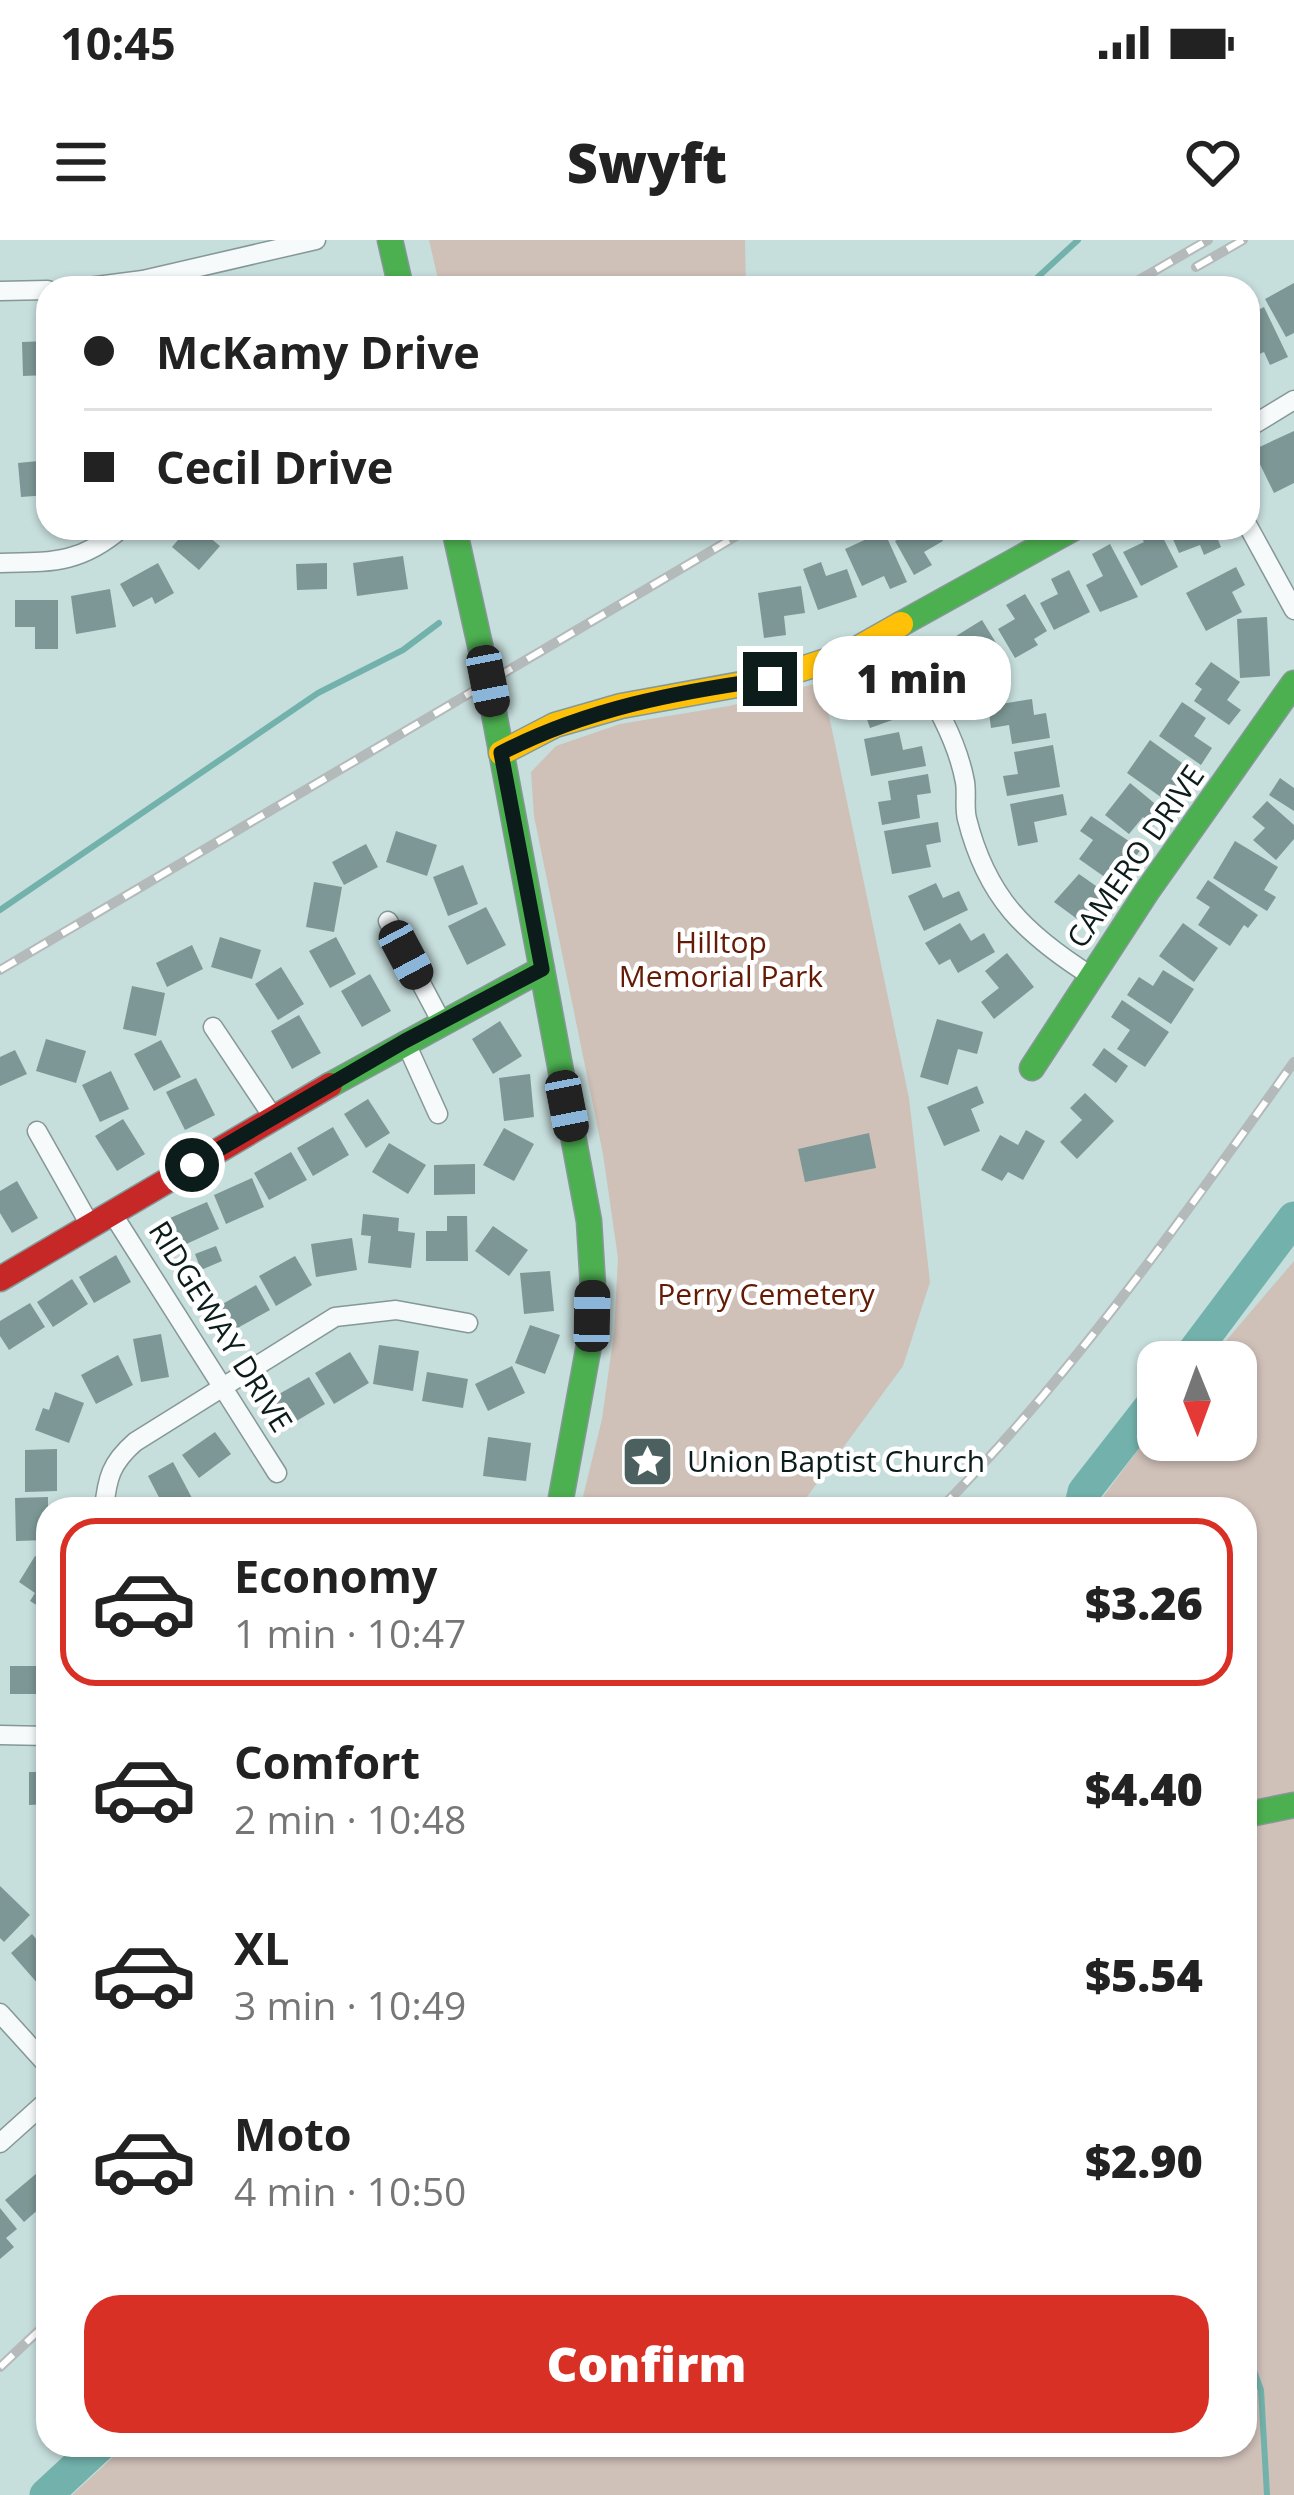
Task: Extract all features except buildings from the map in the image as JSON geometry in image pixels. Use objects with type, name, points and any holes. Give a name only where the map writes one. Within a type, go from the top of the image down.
[{"type":"street","points":[[175,276],[316,240]]},
{"type":"street","points":[[390,240],[398,276]]},
{"type":"street","points":[[0,291],[36,290]]},
{"type":"street","points":[[1260,421],[1294,400]]},
{"type":"street","points":[[0,563],[66,561],[107,540]]},
{"type":"street","points":[[457,540],[590,1221],[589,1345],[562,1497]]},
{"type":"street","points":[[501,753],[555,725],[621,706],[811,667],[891,630],[1052,540]]},
{"type":"street","points":[[1256,540],[1294,610]]},
{"type":"street","points":[[891,630],[937,708],[965,782],[965,813],[977,850],[1010,914],[1042,945],[1091,976]]},
{"type":"street","name":"CAMERO DRIVE","points":[[1032,1068],[1294,682]]},
{"type":"street","points":[[388,921],[440,1021]]},
{"type":"street","points":[[0,1279],[405,1041],[542,969]]},
{"type":"street","points":[[213,1027],[272,1118]]},
{"type":"street","points":[[405,1041],[438,1114]]},
{"type":"street","name":"RIDGEWAY DRIVE","points":[[37,1131],[277,1473]]},
{"type":"street","points":[[105,1497],[107,1474],[118,1457],[165,1421],[335,1317],[396,1310],[468,1323]]},
{"type":"street","points":[[0,1735],[36,1736]]},
{"type":"street","points":[[1257,1812],[1294,1805]]},
{"type":"street","points":[[0,2013],[36,2053]]},
{"type":"street","points":[[0,2144],[36,2111]]},
{"type":"green space","points":[[429,240],[745,240],[746,276],[437,276]]},
{"type":"green space","points":[[822,682],[909,1098],[930,1282],[903,1366],[807,1497],[583,1497],[602,1419],[618,1258],[603,1154],[534,816],[531,772],[556,746],[620,724],[729,706]]},
{"type":"green space","points":[[1294,1261],[1294,2495],[72,2495],[113,2457],[1257,2457],[1257,1497],[1103,1497],[1137,1451],[1137,1461],[1257,1461],[1257,1341],[1226,1341]]},
{"type":"waterway","points":[[1039,276],[1078,240]]},
{"type":"waterway","points":[[0,910],[318,693],[403,650],[439,623]]},
{"type":"waterway","points":[[1202,1341],[1294,1218]]},
{"type":"waterway","points":[[1083,1497],[1137,1424]]},
{"type":"waterway","points":[[1257,2379],[1267,2495]]},
{"type":"waterway","points":[[46,2495],[87,2457]]},
{"type":"railway","points":[[1146,276],[1208,240]]},
{"type":"railway","points":[[1196,267],[1243,240]]},
{"type":"railway","points":[[0,970],[730,540]]},
{"type":"railway","points":[[951,1497],[1081,1349],[1294,1062]]},
{"type":"railway","points":[[0,2367],[36,2333]]},
{"type":"traffic: fast","points":[[390,240],[398,276]]},
{"type":"traffic: fast","points":[[457,540],[488,681],[589,1221],[593,1287],[589,1345],[561,1497]]},
{"type":"traffic: fast","points":[[901,624],[1052,540]]},
{"type":"traffic: fast","points":[[1032,1068],[1148,890],[1294,683]]},
{"type":"traffic: fast","points":[[330,1085],[542,969]]},
{"type":"traffic: fast","points":[[1257,1813],[1294,1805]]},
{"type":"traffic: slow","points":[[501,753],[555,725],[621,706],[770,679],[848,654],[901,624]]},
{"type":"traffic: jam","points":[[0,1279],[330,1085]]},
{"type":"place","name":"Union Baptist Church","points":[[648,1462]]},
{"type":"route","points":[[192,1165],[440,1021],[542,969],[501,753],[555,725],[621,706],[770,679]]},
{"type":"park label","name":"Hilltop Memorial Park","points":[[721,960]]},
{"type":"park label","name":"Perry Cemetery","points":[[766,1295]]}]
